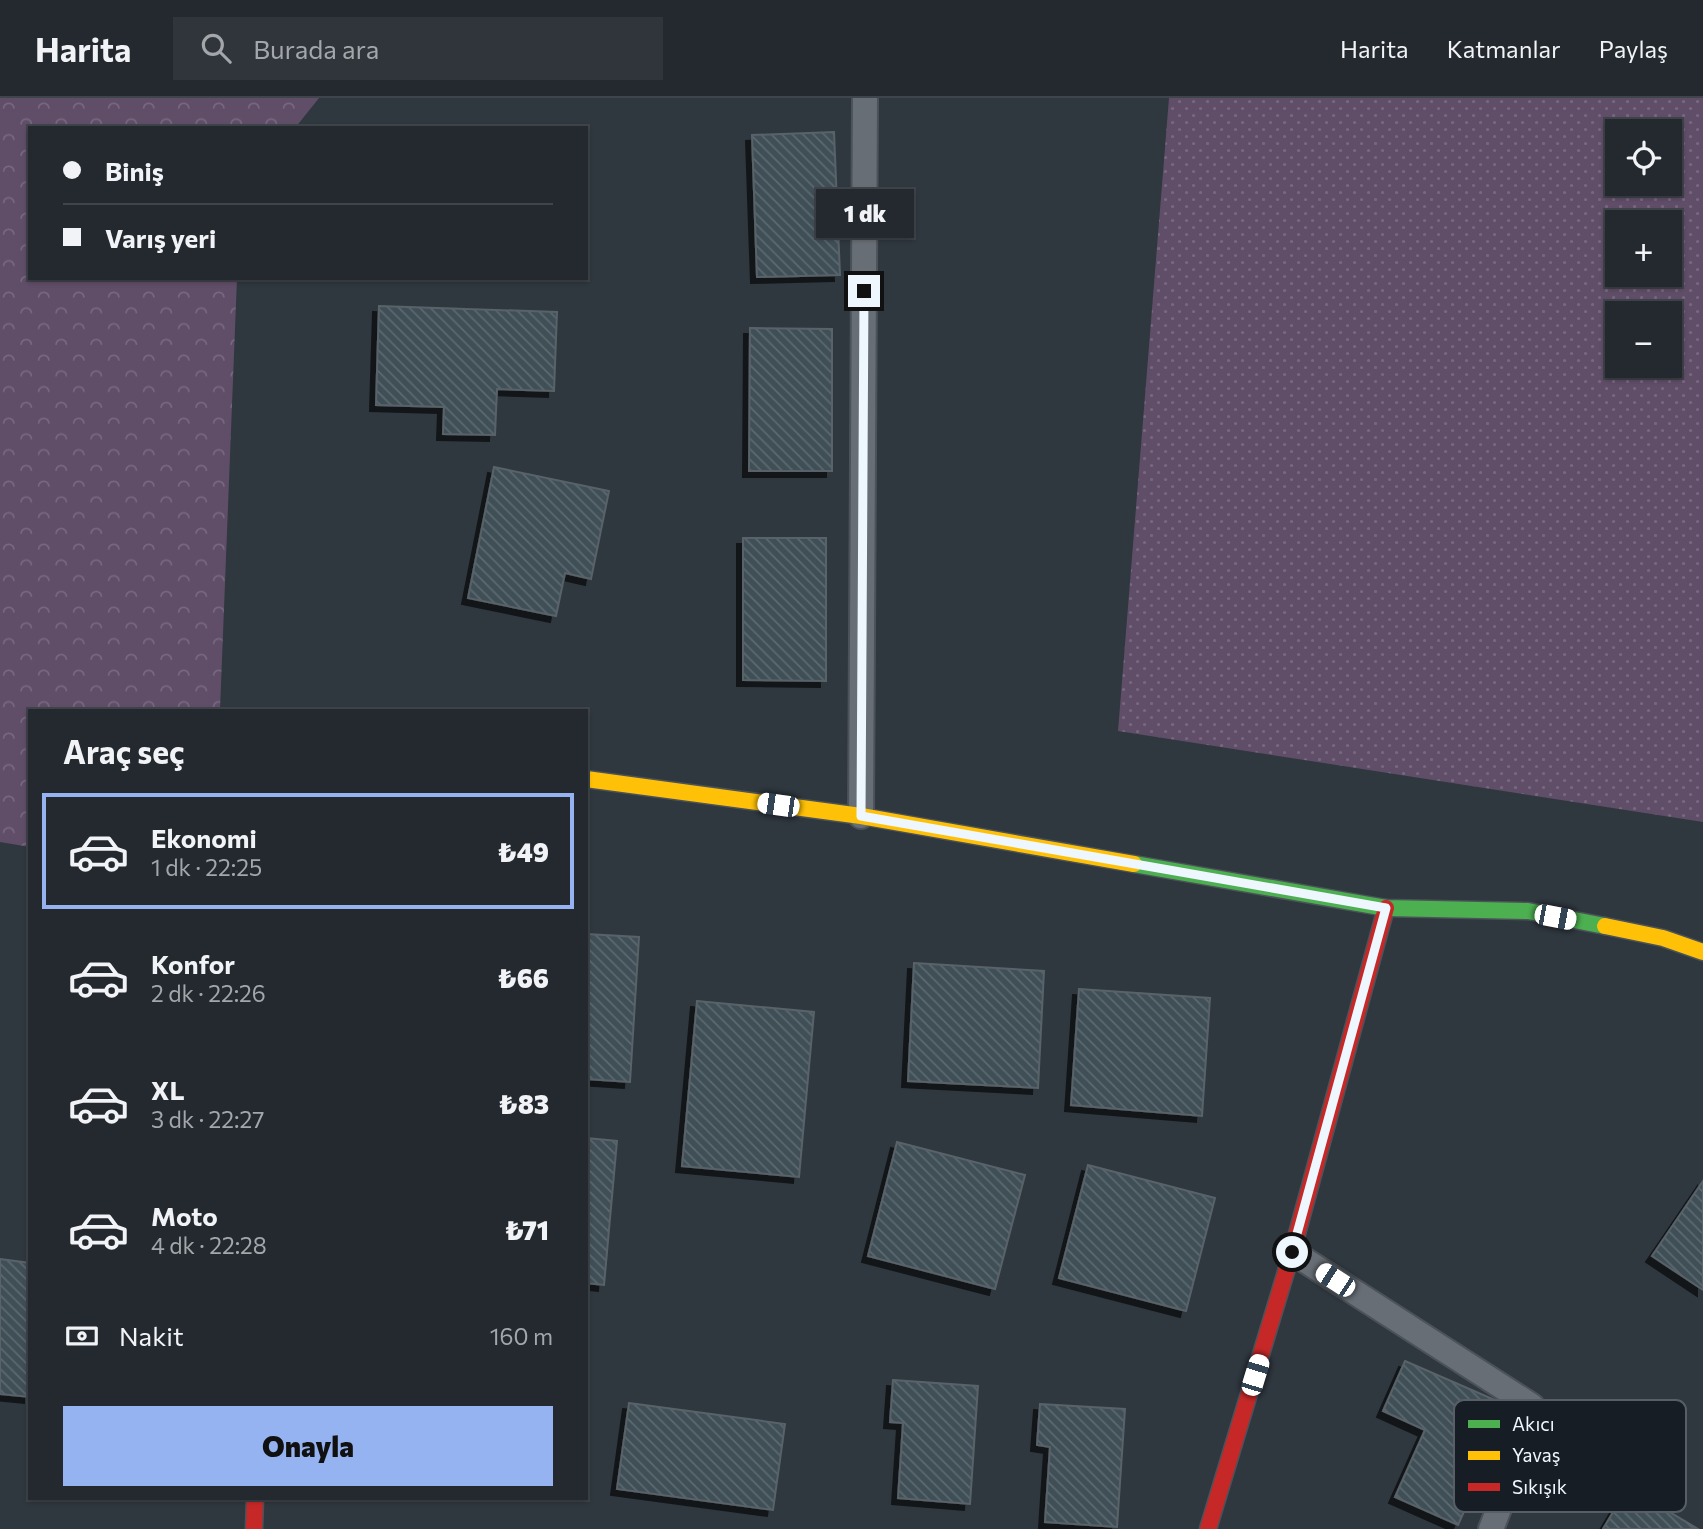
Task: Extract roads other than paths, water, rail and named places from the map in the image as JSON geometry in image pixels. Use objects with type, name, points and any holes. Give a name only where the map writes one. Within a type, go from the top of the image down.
[{"type":"street","points":[[588,779],[861,816],[1386,908],[1528,911],[1663,939],[1703,952]]},
{"type":"street","points":[[1209,1529],[1292,1252],[1386,908]]},
{"type":"street","points":[[254,1529],[255,1500]]},
{"type":"lane","points":[[861,816],[865,98]]},
{"type":"lane","points":[[1292,1252],[1523,1400]]},
{"type":"lane","points":[[1491,1529],[1498,1512]]}]
